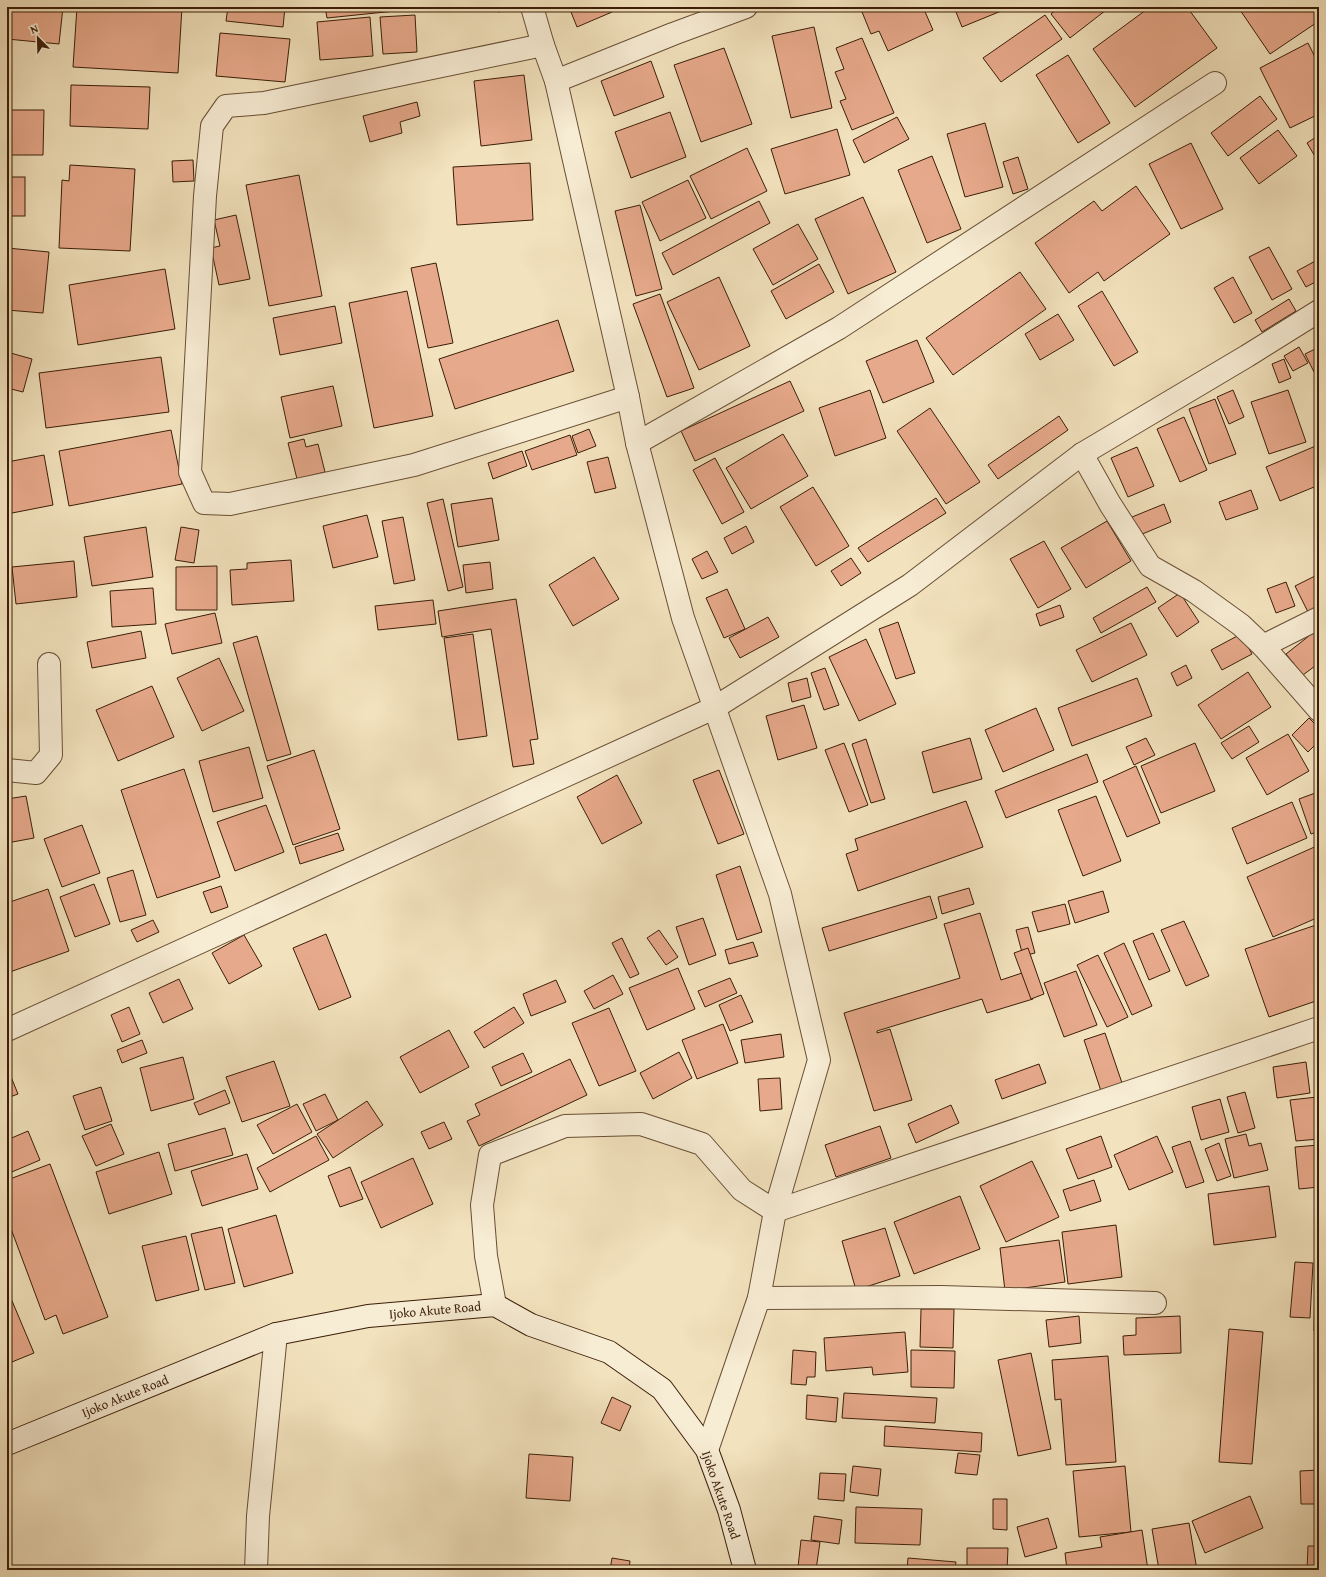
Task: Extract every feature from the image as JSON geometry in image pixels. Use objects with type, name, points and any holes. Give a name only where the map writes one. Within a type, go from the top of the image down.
[{"type":"street","points":[[532,7],[543,45],[556,81],[628,397],[637,443],[683,618],[780,894],[820,1060],[775,1211],[759,1298],[707,1450]]},
{"type":"street","points":[[556,81],[673,34],[746,7]]},
{"type":"street","points":[[543,45],[264,103],[226,106],[212,126],[205,204],[190,472],[204,503],[230,504],[414,465],[628,397]]},
{"type":"street","points":[[637,443],[839,328],[1215,83]]},
{"type":"street","points":[[7,1030],[714,708],[910,585],[1082,454],[1319,311]]},
{"type":"street","points":[[1082,454],[1110,504],[1150,566],[1194,590],[1241,624],[1263,646],[1319,710]]},
{"type":"street","points":[[1263,646],[1319,618]]},
{"type":"street","points":[[7,770],[36,773],[51,755],[49,664]]},
{"type":"street","points":[[775,1211],[1319,1028]]},
{"type":"street","points":[[495,1305],[486,1256],[482,1205],[490,1154],[565,1126],[641,1124],[702,1144],[742,1190],[775,1211]]},
{"type":"street","points":[[759,1298],[941,1297],[1155,1302]]},
{"type":"street","name":"Ijoko Akute Road","points":[[7,1444],[276,1334],[368,1316],[495,1305],[532,1325],[609,1352],[662,1389],[707,1450],[729,1510],[745,1570]]},
{"type":"street","points":[[256,1570],[258,1516],[276,1334]]},
{"type":"building","points":[[7,7],[63,7],[59,44],[7,39]]},
{"type":"building","points":[[77,7],[182,7],[178,73],[73,67]]},
{"type":"building","points":[[228,7],[285,7],[283,27],[226,21]]},
{"type":"building","points":[[325,7],[434,7],[327,18]]},
{"type":"building","points":[[497,7],[517,7],[498,12]]},
{"type":"building","points":[[569,7],[610,7],[612,12],[577,27]]},
{"type":"building","points":[[860,7],[923,7],[933,30],[888,51],[879,31],[871,34]]},
{"type":"building","points":[[954,7],[1011,7],[962,27]]},
{"type":"building","points":[[1059,7],[1110,7],[1070,38],[1051,14]]},
{"type":"building","points":[[1150,7],[1187,7],[1217,48],[1135,107],[1093,49]]},
{"type":"building","points":[[1238,7],[1312,7],[1319,17],[1319,21],[1270,54]]},
{"type":"building","points":[[415,15],[417,52],[383,54],[380,17]]},
{"type":"building","points":[[1045,15],[1062,39],[1001,82],[983,58]]},
{"type":"building","points":[[370,17],[373,56],[320,60],[317,22]]},
{"type":"building","points":[[814,27],[832,108],[791,118],[772,36]]},
{"type":"building","points":[[220,33],[290,39],[285,82],[216,76]]},
{"type":"building","points":[[862,38],[894,113],[852,130],[840,101],[846,99],[835,72],[844,69],[836,48]]},
{"type":"building","points":[[1308,43],[1319,65],[1319,114],[1290,128],[1260,68]]},
{"type":"building","points":[[724,48],[752,124],[701,142],[674,65]]},
{"type":"building","points":[[1068,55],[1110,123],[1078,143],[1036,75]]},
{"type":"building","points":[[651,61],[664,97],[614,116],[601,81]]},
{"type":"building","points":[[524,75],[532,140],[481,146],[474,81]]},
{"type":"building","points":[[71,85],[150,87],[148,129],[70,126]]},
{"type":"building","points":[[1260,96],[1277,119],[1228,156],[1211,133]]},
{"type":"building","points":[[417,102],[420,116],[400,122],[402,133],[370,142],[363,116]]},
{"type":"building","points":[[7,110],[44,110],[43,155],[7,155]]},
{"type":"building","points":[[670,112],[686,157],[631,178],[615,132]]},
{"type":"building","points":[[897,117],[909,139],[864,163],[853,140]]},
{"type":"building","points":[[985,123],[1003,187],[965,197],[947,134]]},
{"type":"building","points":[[837,129],[850,175],[785,194],[771,149]]},
{"type":"building","points":[[1278,130],[1297,156],[1259,184],[1240,158]]},
{"type":"building","points":[[1319,135],[1319,163],[1307,143]]},
{"type":"building","points":[[1191,143],[1223,209],[1181,229],[1149,164]]},
{"type":"building","points":[[747,148],[767,191],[711,219],[690,176]]},
{"type":"building","points":[[932,156],[961,229],[927,243],[898,170]]},
{"type":"building","points":[[1018,157],[1028,189],[1013,194],[1003,162]]},
{"type":"building","points":[[193,160],[194,181],[173,182],[172,161]]},
{"type":"building","points":[[530,163],[533,220],[457,225],[453,167]]},
{"type":"building","points":[[70,165],[135,169],[130,251],[59,248],[62,180],[69,181]]},
{"type":"building","points":[[299,175],[322,296],[269,306],[246,185]]},
{"type":"building","points":[[7,177],[25,177],[25,216],[7,216]]},
{"type":"building","points":[[688,180],[706,218],[660,241],[642,202]]},
{"type":"building","points":[[1136,186],[1170,234],[1104,281],[1098,272],[1069,293],[1035,243],[1094,201],[1102,211]]},
{"type":"building","points":[[863,197],[896,272],[848,294],[815,219]]},
{"type":"building","points":[[759,201],[770,223],[673,275],[662,253]]},
{"type":"building","points":[[640,205],[662,289],[636,296],[615,211]]},
{"type":"building","points":[[236,215],[250,279],[219,285],[211,248],[220,246],[214,220]]},
{"type":"building","points":[[798,224],[818,259],[773,285],[753,249]]},
{"type":"building","points":[[1269,247],[1292,289],[1272,300],[1249,257]]},
{"type":"building","points":[[7,248],[49,252],[43,313],[7,310]]},
{"type":"building","points":[[1319,259],[1319,280],[1306,287],[1297,271]]},
{"type":"building","points":[[436,263],[453,343],[428,348],[411,268]]},
{"type":"building","points":[[819,264],[834,292],[786,319],[771,291]]},
{"type":"building","points":[[165,269],[175,329],[78,345],[69,285]]},
{"type":"building","points":[[1020,272],[1046,309],[953,375],[926,338]]},
{"type":"building","points":[[719,277],[750,346],[699,370],[667,302]]},
{"type":"building","points":[[1233,277],[1252,313],[1234,323],[1214,288]]},
{"type":"building","points":[[407,291],[433,416],[374,428],[349,303]]},
{"type":"building","points":[[1102,291],[1138,352],[1114,366],[1078,306]]},
{"type":"building","points":[[660,294],[694,388],[667,397],[633,304]]},
{"type":"building","points":[[1289,299],[1296,311],[1262,332],[1255,320]]},
{"type":"building","points":[[335,306],[342,343],[280,355],[273,318]]},
{"type":"building","points":[[1058,314],[1074,340],[1040,360],[1025,334]]},
{"type":"building","points":[[558,320],[574,371],[455,409],[439,359]]},
{"type":"building","points":[[917,340],[934,382],[883,403],[866,361]]},
{"type":"building","points":[[1299,347],[1308,363],[1293,371],[1284,356]]},
{"type":"building","points":[[1317,348],[1319,352],[1319,370],[1314,372],[1305,354]]},
{"type":"building","points":[[7,352],[32,359],[23,392],[7,388]]},
{"type":"building","points":[[161,357],[169,412],[46,428],[39,373]]},
{"type":"building","points":[[1284,359],[1291,378],[1279,383],[1272,364]]},
{"type":"building","points":[[790,381],[804,411],[695,461],[681,431]]},
{"type":"building","points":[[333,386],[342,426],[290,438],[281,397]]},
{"type":"building","points":[[870,390],[886,438],[835,456],[819,408]]},
{"type":"building","points":[[1233,390],[1244,417],[1229,424],[1217,397]]},
{"type":"building","points":[[1288,390],[1306,442],[1269,454],[1251,402]]},
{"type":"building","points":[[1215,399],[1236,454],[1209,464],[1189,409]]},
{"type":"building","points":[[930,408],[980,482],[946,504],[897,431]]},
{"type":"building","points":[[1059,416],[1068,430],[998,479],[988,465]]},
{"type":"building","points":[[1184,417],[1207,470],[1180,482],[1157,429]]},
{"type":"building","points":[[589,429],[596,446],[578,453],[572,436]]},
{"type":"building","points":[[171,430],[182,484],[69,506],[59,451]]},
{"type":"building","points":[[783,434],[808,476],[751,509],[726,468]]},
{"type":"building","points":[[570,435],[577,455],[532,470],[525,451]]},
{"type":"building","points":[[304,439],[306,447],[318,444],[325,472],[297,479],[288,443]]},
{"type":"building","points":[[1318,445],[1319,485],[1280,501],[1266,467]]},
{"type":"building","points":[[1137,447],[1154,486],[1128,497],[1111,458]]},
{"type":"building","points":[[522,451],[527,466],[493,479],[488,463]]},
{"type":"building","points":[[44,455],[53,505],[7,514],[7,462]]},
{"type":"building","points":[[608,457],[616,488],[595,493],[587,462]]},
{"type":"building","points":[[715,458],[744,512],[722,524],[693,470]]},
{"type":"building","points":[[813,487],[849,546],[816,566],[780,507]]},
{"type":"building","points":[[1251,490],[1258,509],[1226,520],[1219,502]]},
{"type":"building","points":[[492,498],[499,540],[458,547],[451,504]]},
{"type":"building","points":[[936,498],[946,513],[868,562],[858,548]]},
{"type":"building","points":[[443,499],[463,587],[448,591],[427,503]]},
{"type":"building","points":[[1164,504],[1171,522],[1140,535],[1132,517]]},
{"type":"building","points":[[367,515],[378,557],[333,568],[323,526]]},
{"type":"building","points":[[403,517],[415,580],[394,584],[382,521]]},
{"type":"building","points":[[1107,521],[1131,561],[1086,588],[1061,548]]},
{"type":"building","points":[[746,526],[754,542],[732,554],[724,538]]},
{"type":"building","points":[[146,527],[153,577],[92,586],[84,537]]},
{"type":"building","points":[[181,527],[199,530],[194,563],[175,560]]},
{"type":"building","points":[[1044,541],[1071,589],[1038,608],[1010,559]]},
{"type":"building","points":[[707,551],[718,572],[702,579],[692,559]]},
{"type":"building","points":[[594,557],[619,599],[573,626],[549,585]]},
{"type":"building","points":[[851,558],[861,573],[841,586],[831,571]]},
{"type":"building","points":[[291,560],[294,601],[232,605],[230,570],[247,569],[247,563]]},
{"type":"building","points":[[74,561],[77,597],[16,604],[12,567]]},
{"type":"building","points":[[490,562],[493,589],[466,593],[463,565]]},
{"type":"building","points":[[217,566],[217,610],[176,610],[176,567]]},
{"type":"building","points":[[1319,574],[1319,612],[1310,616],[1295,586]]},
{"type":"building","points":[[1286,582],[1295,606],[1276,613],[1267,589]]},
{"type":"building","points":[[1147,587],[1156,602],[1101,633],[1093,618]]},
{"type":"building","points":[[153,588],[156,624],[112,627],[110,591]]},
{"type":"building","points":[[727,589],[745,629],[724,638],[706,598]]},
{"type":"building","points":[[1180,593],[1199,622],[1177,637],[1158,608]]},
{"type":"building","points":[[516,599],[538,739],[530,740],[534,764],[513,767],[491,629],[442,637],[438,611]]},
{"type":"building","points":[[433,600],[436,624],[378,630],[375,606]]},
{"type":"building","points":[[1060,605],[1064,617],[1040,626],[1036,614]]},
{"type":"building","points":[[215,613],[222,643],[172,654],[165,624]]},
{"type":"building","points":[[768,617],[779,637],[740,658],[729,638]]},
{"type":"building","points":[[898,622],[915,673],[896,679],[879,629]]},
{"type":"building","points":[[1131,623],[1147,655],[1092,682],[1076,650]]},
{"type":"building","points":[[1319,628],[1319,663],[1303,675],[1286,654]]},
{"type":"building","points":[[141,631],[146,658],[92,668],[87,642]]},
{"type":"building","points":[[473,634],[487,736],[458,740],[444,638]]},
{"type":"building","points":[[1241,634],[1252,654],[1222,670],[1211,650]]},
{"type":"building","points":[[257,636],[291,754],[267,761],[233,643]]},
{"type":"building","points":[[866,639],[896,704],[859,721],[829,657]]},
{"type":"building","points":[[219,658],[244,711],[202,731],[177,678]]},
{"type":"building","points":[[1186,665],[1192,678],[1177,686],[1171,673]]},
{"type":"building","points":[[825,668],[839,705],[824,710],[811,673]]},
{"type":"building","points":[[1248,672],[1271,707],[1221,739],[1198,705]]},
{"type":"building","points":[[807,678],[811,697],[792,702],[788,683]]},
{"type":"building","points":[[1137,678],[1152,716],[1072,746],[1058,708]]},
{"type":"building","points":[[152,686],[174,737],[118,761],[96,710]]},
{"type":"building","points":[[804,705],[817,748],[778,760],[766,716]]},
{"type":"building","points":[[1036,708],[1054,750],[1003,772],[985,730]]},
{"type":"building","points":[[1309,718],[1319,728],[1319,741],[1308,752],[1292,735]]},
{"type":"building","points":[[1249,726],[1259,742],[1232,759],[1221,743]]},
{"type":"building","points":[[1288,734],[1309,771],[1267,795],[1246,758]]},
{"type":"building","points":[[970,738],[982,779],[933,793],[922,752]]},
{"type":"building","points":[[1146,738],[1155,755],[1134,765],[1126,747]]},
{"type":"building","points":[[866,739],[885,799],[871,803],[852,744]]},
{"type":"building","points":[[844,743],[868,805],[849,812],[825,750]]},
{"type":"building","points":[[1195,743],[1215,791],[1161,813],[1141,766]]},
{"type":"building","points":[[249,747],[263,798],[213,812],[199,761]]},
{"type":"building","points":[[314,750],[340,829],[293,845],[267,766]]},
{"type":"building","points":[[1087,754],[1098,782],[1006,818],[995,791]]},
{"type":"building","points":[[1136,766],[1160,823],[1127,837],[1103,781]]},
{"type":"building","points":[[184,769],[220,877],[157,898],[121,790]]},
{"type":"building","points":[[719,770],[744,834],[718,844],[693,780]]},
{"type":"building","points":[[617,775],[642,823],[602,844],[577,797]]},
{"type":"building","points":[[1318,792],[1319,831],[1311,834],[1299,799]]},
{"type":"building","points":[[26,796],[34,838],[7,843],[7,799]]},
{"type":"building","points":[[1096,796],[1121,861],[1083,876],[1058,810]]},
{"type":"building","points":[[966,801],[983,847],[858,891],[846,854],[858,850],[855,839]]},
{"type":"building","points":[[1292,802],[1307,838],[1247,864],[1232,828]]},
{"type":"building","points":[[266,805],[284,852],[235,871],[217,822]]},
{"type":"building","points":[[82,825],[100,873],[62,887],[44,839]]},
{"type":"building","points":[[338,833],[344,850],[300,864],[295,847]]},
{"type":"building","points":[[1319,845],[1319,917],[1273,937],[1247,877]]},
{"type":"building","points":[[740,866],[762,932],[737,940],[716,875]]},
{"type":"building","points":[[133,870],[146,915],[120,922],[107,878]]},
{"type":"building","points":[[94,884],[110,924],[75,937],[60,897]]},
{"type":"building","points":[[221,886],[228,907],[211,913],[203,892]]},
{"type":"building","points":[[969,888],[974,904],[942,914],[938,897]]},
{"type":"building","points":[[48,889],[69,951],[7,973],[7,903]]},
{"type":"building","points":[[1103,891],[1109,912],[1075,923],[1068,901]]},
{"type":"building","points":[[930,896],[937,918],[829,951],[822,928]]},
{"type":"building","points":[[1065,904],[1070,924],[1038,932],[1032,912]]},
{"type":"building","points":[[980,913],[1001,980],[1025,972],[1033,999],[987,1013],[982,999],[877,1031],[877,1033],[890,1029],[912,1100],[874,1111],[844,1013],[960,978],[944,924]]},
{"type":"building","points":[[703,918],[716,955],[689,965],[676,927]]},
{"type":"building","points":[[153,920],[159,932],[137,942],[131,930]]},
{"type":"building","points":[[1184,921],[1209,976],[1186,986],[1161,930]]},
{"type":"building","points":[[1319,924],[1319,1000],[1269,1017],[1245,949]]},
{"type":"building","points":[[1028,927],[1035,953],[1023,956],[1016,930]]},
{"type":"building","points":[[659,930],[678,957],[666,965],[647,938]]},
{"type":"building","points":[[1153,933],[1170,971],[1149,980],[1133,941]]},
{"type":"building","points":[[326,934],[351,997],[319,1010],[293,948]]},
{"type":"building","points":[[244,935],[262,966],[229,984],[212,953]]},
{"type":"building","points":[[622,938],[639,974],[630,978],[612,943]]},
{"type":"building","points":[[753,942],[758,956],[729,964],[725,950]]},
{"type":"building","points":[[1124,943],[1152,1006],[1132,1015],[1104,953]]},
{"type":"building","points":[[1028,948],[1044,994],[1031,999],[1014,953]]},
{"type":"building","points":[[1098,955],[1128,1017],[1107,1027],[1077,965]]},
{"type":"building","points":[[678,968],[695,1009],[647,1030],[629,988]]},
{"type":"building","points":[[1076,971],[1097,1025],[1064,1037],[1044,983]]},
{"type":"building","points":[[613,975],[623,994],[594,1009],[584,991]]},
{"type":"building","points":[[730,978],[737,993],[705,1007],[698,991]]},
{"type":"building","points":[[179,979],[193,1009],[163,1023],[149,993]]},
{"type":"building","points":[[556,980],[566,1002],[531,1016],[523,994]]},
{"type":"building","points":[[741,995],[753,1022],[730,1031],[719,1005]]},
{"type":"building","points":[[129,1007],[140,1034],[122,1042],[111,1015]]},
{"type":"building","points":[[514,1007],[524,1023],[484,1048],[474,1032]]},
{"type":"building","points":[[609,1008],[636,1071],[599,1086],[572,1023]]},
{"type":"building","points":[[723,1024],[738,1063],[697,1079],[682,1040]]},
{"type":"building","points":[[449,1030],[469,1067],[420,1093],[400,1057]]},
{"type":"building","points":[[1105,1033],[1122,1083],[1101,1091],[1084,1040]]},
{"type":"building","points":[[781,1034],[784,1057],[745,1063],[741,1040]]},
{"type":"building","points":[[142,1040],[147,1053],[122,1063],[117,1050]]},
{"type":"building","points":[[679,1052],[692,1078],[653,1099],[640,1073]]},
{"type":"building","points":[[523,1053],[532,1072],[501,1086],[492,1067]]},
{"type":"building","points":[[183,1057],[194,1099],[151,1111],[140,1068]]},
{"type":"building","points":[[570,1059],[587,1095],[479,1146],[467,1121],[480,1115],[475,1104]]},
{"type":"building","points":[[274,1061],[290,1106],[242,1122],[226,1077]]},
{"type":"building","points":[[1306,1062],[1310,1093],[1277,1098],[1273,1067]]},
{"type":"building","points":[[1039,1064],[1046,1083],[1002,1099],[995,1080]]},
{"type":"building","points":[[7,1067],[18,1094],[7,1098]]},
{"type":"building","points":[[780,1078],[782,1109],[760,1111],[758,1079]]},
{"type":"building","points":[[101,1087],[112,1121],[85,1130],[73,1096]]},
{"type":"building","points":[[225,1090],[230,1103],[199,1115],[194,1103]]},
{"type":"building","points":[[1245,1092],[1255,1128],[1238,1133],[1227,1097]]},
{"type":"building","points":[[325,1094],[338,1120],[316,1131],[303,1104]]},
{"type":"building","points":[[1317,1097],[1319,1139],[1296,1141],[1290,1100]]},
{"type":"building","points":[[1220,1099],[1229,1132],[1201,1140],[1192,1107]]},
{"type":"building","points":[[367,1101],[383,1125],[333,1158],[317,1134]]},
{"type":"building","points":[[297,1104],[312,1132],[273,1154],[257,1125]]},
{"type":"building","points":[[951,1105],[959,1123],[916,1143],[908,1124]]},
{"type":"building","points":[[444,1122],[452,1139],[429,1149],[421,1132]]},
{"type":"building","points":[[111,1124],[124,1154],[96,1166],[82,1136]]},
{"type":"building","points":[[880,1126],[891,1158],[836,1177],[825,1145]]},
{"type":"building","points":[[225,1128],[233,1155],[175,1171],[168,1144]]},
{"type":"building","points":[[28,1131],[40,1160],[7,1174],[7,1140]]},
{"type":"building","points":[[1246,1134],[1249,1146],[1261,1143],[1268,1170],[1234,1178],[1225,1139]]},
{"type":"building","points":[[316,1136],[329,1160],[270,1192],[257,1168]]},
{"type":"building","points":[[1101,1136],[1112,1167],[1078,1179],[1066,1149]]},
{"type":"building","points":[[1157,1136],[1173,1172],[1129,1190],[1114,1155]]},
{"type":"building","points":[[1190,1141],[1204,1182],[1186,1188],[1172,1147]]},
{"type":"building","points":[[1219,1143],[1231,1176],[1217,1181],[1205,1149]]},
{"type":"building","points":[[1319,1145],[1319,1187],[1299,1189],[1295,1147]]},
{"type":"building","points":[[159,1152],[172,1194],[109,1214],[96,1172]]},
{"type":"building","points":[[247,1154],[258,1189],[202,1206],[191,1171]]},
{"type":"building","points":[[413,1158],[433,1204],[381,1228],[361,1182]]},
{"type":"building","points":[[1032,1161],[1059,1217],[1006,1242],[980,1186]]},
{"type":"building","points":[[50,1164],[108,1317],[63,1334],[56,1315],[45,1320],[7,1218],[7,1180]]},
{"type":"building","points":[[350,1167],[363,1199],[340,1207],[328,1176]]},
{"type":"building","points":[[1094,1180],[1101,1201],[1070,1211],[1063,1190]]},
{"type":"building","points":[[1269,1186],[1276,1237],[1214,1245],[1208,1194]]},
{"type":"building","points":[[960,1196],[980,1249],[914,1274],[894,1222]]},
{"type":"building","points":[[276,1215],[293,1273],[244,1287],[228,1229]]},
{"type":"building","points":[[1116,1225],[1122,1277],[1068,1284],[1062,1232]]},
{"type":"building","points":[[222,1227],[235,1283],[205,1290],[191,1234]]},
{"type":"building","points":[[885,1228],[900,1276],[856,1290],[842,1241]]},
{"type":"building","points":[[186,1236],[199,1290],[156,1301],[142,1246]]},
{"type":"building","points":[[1059,1240],[1065,1282],[1005,1291],[1000,1248]]},
{"type":"building","points":[[1295,1262],[1313,1263],[1310,1318],[1290,1317]]},
{"type":"building","points":[[1315,1269],[1319,1269],[1319,1331],[1314,1331]]},
{"type":"building","points":[[7,1289],[34,1353],[7,1364]]},
{"type":"building","points":[[921,1309],[954,1309],[953,1348],[920,1347]]},
{"type":"building","points":[[1079,1316],[1081,1343],[1049,1347],[1046,1320]]},
{"type":"building","points":[[1180,1316],[1181,1353],[1124,1355],[1123,1336],[1136,1335],[1136,1318]]},
{"type":"building","points":[[1229,1329],[1263,1332],[1252,1464],[1219,1462]]},
{"type":"building","points":[[905,1332],[908,1372],[873,1375],[872,1367],[826,1371],[824,1338]]},
{"type":"building","points":[[793,1350],[816,1352],[815,1377],[807,1377],[806,1385],[791,1384]]},
{"type":"building","points":[[911,1350],[955,1351],[954,1388],[911,1387]]},
{"type":"building","points":[[1031,1353],[1051,1449],[1018,1456],[998,1360]]},
{"type":"building","points":[[1108,1356],[1116,1462],[1066,1465],[1061,1399],[1055,1400],[1052,1360]]},
{"type":"building","points":[[844,1393],[937,1398],[935,1423],[842,1418]]},
{"type":"building","points":[[807,1395],[838,1398],[836,1422],[806,1419]]},
{"type":"building","points":[[612,1397],[631,1406],[620,1431],[601,1423]]},
{"type":"building","points":[[885,1426],[982,1433],[981,1452],[884,1446]]},
{"type":"building","points":[[958,1453],[980,1455],[977,1475],[955,1473]]},
{"type":"building","points":[[529,1454],[573,1457],[570,1501],[526,1498]]},
{"type":"building","points":[[853,1466],[881,1469],[878,1496],[850,1492]]},
{"type":"building","points":[[1125,1466],[1131,1532],[1079,1537],[1073,1471]]},
{"type":"building","points":[[1319,1470],[1319,1504],[1301,1504],[1300,1471]]},
{"type":"building","points":[[820,1473],[846,1474],[844,1501],[818,1499]]},
{"type":"building","points":[[1250,1496],[1263,1528],[1205,1553],[1192,1521]]},
{"type":"building","points":[[993,1499],[1007,1499],[1007,1530],[993,1529]]},
{"type":"building","points":[[856,1507],[922,1509],[920,1545],[855,1543]]},
{"type":"building","points":[[814,1516],[842,1520],[839,1544],[811,1540]]},
{"type":"building","points":[[1048,1518],[1057,1548],[1025,1557],[1017,1527]]},
{"type":"building","points":[[1316,1520],[1319,1520],[1319,1570],[1307,1570],[1308,1546],[1315,1546]]},
{"type":"building","points":[[1189,1523],[1197,1570],[1159,1570],[1152,1529]]},
{"type":"building","points":[[1142,1530],[1148,1570],[1067,1570],[1065,1553],[1102,1547],[1100,1537]]},
{"type":"building","points":[[801,1540],[820,1542],[816,1570],[788,1570],[789,1566],[798,1567]]},
{"type":"building","points":[[967,1548],[1008,1548],[1007,1570],[967,1570]]},
{"type":"building","points":[[612,1558],[630,1561],[629,1570],[610,1570]]},
{"type":"building","points":[[908,1558],[956,1562],[955,1570],[907,1570]]}]
